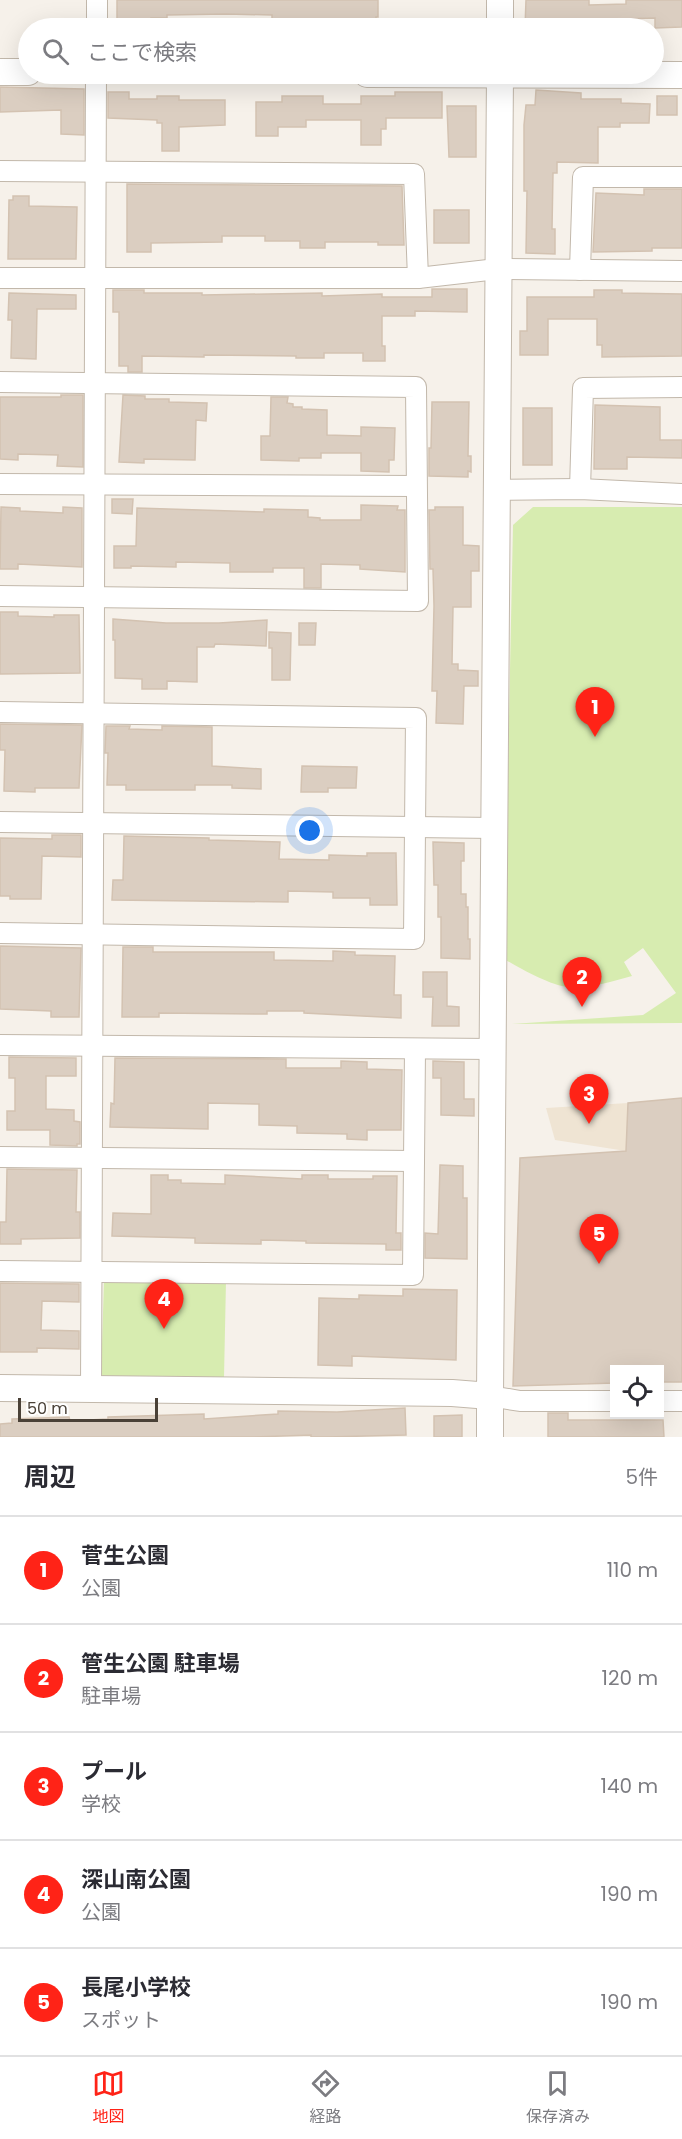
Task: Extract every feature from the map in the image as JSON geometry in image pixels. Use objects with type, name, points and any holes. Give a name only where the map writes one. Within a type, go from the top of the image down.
[{"type":"street","points":[[97,0],[97,18]]},
{"type":"street","points":[[500,0],[500,18]]},
{"type":"street","points":[[0,72],[18,72]]},
{"type":"street","points":[[664,75],[682,75]]},
{"type":"street","points":[[92,1390],[96,84]]},
{"type":"street","points":[[490,1437],[500,84]]},
{"type":"street","points":[[0,171],[414,174],[418,278]]},
{"type":"street","points":[[580,270],[583,177],[682,177]]},
{"type":"street","points":[[0,278],[418,278],[497,269],[682,271]]},
{"type":"street","points":[[0,382],[416,387],[418,601],[0,596]]},
{"type":"street","points":[[580,489],[583,388],[682,387]]},
{"type":"street","points":[[0,484],[416,486]]},
{"type":"street","points":[[496,490],[580,489],[682,494]]},
{"type":"street","points":[[0,712],[416,718],[414,939],[0,933]]},
{"type":"street","points":[[0,822],[494,828]]},
{"type":"street","points":[[0,1045],[492,1049]]},
{"type":"street","points":[[0,1271],[414,1275],[415,1049]]},
{"type":"street","points":[[0,1157],[414,1161]]},
{"type":"street","points":[[0,1388],[452,1393],[520,1401],[610,1401]]},
{"type":"street","points":[[664,1401],[682,1401]]},
{"type":"shaded area","points":[[628,1103],[626,1151],[555,1140],[546,1108]]},
{"type":"green space","points":[[533,507],[682,507],[682,1023],[512,1024],[643,1015],[676,993],[643,948],[624,962],[632,976],[584,987],[561,986],[535,976],[504,959],[513,525]]},
{"type":"green space","points":[[104,1280],[226,1281],[224,1377],[101,1377]]},
{"type":"building","points":[[117,0],[378,0],[378,17],[376,18],[272,18],[272,15],[226,14],[167,15],[167,18],[117,18]]},
{"type":"building","points":[[526,0],[589,0],[589,5],[626,4],[626,0],[682,0],[682,27],[664,28],[664,18],[525,18]]},
{"type":"building","points":[[0,87],[84,89],[84,135],[61,134],[61,110],[0,112]]},
{"type":"building","points":[[536,90],[581,93],[581,99],[621,99],[621,103],[650,104],[649,123],[620,123],[620,127],[598,127],[598,163],[557,162],[557,173],[553,173],[552,229],[555,229],[555,254],[526,253],[527,191],[524,191],[524,125],[526,105],[535,105]]},
{"type":"building","points":[[108,92],[129,92],[129,99],[179,96],[179,100],[225,100],[225,125],[179,127],[179,151],[162,151],[162,123],[157,123],[157,120],[108,118]]},
{"type":"building","points":[[395,92],[442,92],[442,118],[386,118],[386,129],[381,129],[381,145],[361,145],[361,120],[306,120],[306,127],[278,127],[278,136],[256,136],[256,102],[282,102],[282,96],[323,96],[323,104],[361,104],[361,96],[395,96]]},
{"type":"building","points":[[657,96],[677,96],[677,115],[657,115]]},
{"type":"building","points":[[447,106],[476,106],[476,157],[449,157]]},
{"type":"building","points":[[127,184],[402,186],[404,245],[378,245],[378,242],[325,242],[325,248],[300,248],[300,241],[265,241],[265,236],[222,236],[222,242],[151,243],[151,252],[127,252]]},
{"type":"building","points":[[644,189],[682,189],[682,248],[593,252],[596,193],[644,195]]},
{"type":"building","points":[[13,196],[29,196],[29,206],[77,207],[76,259],[8,259],[9,200],[13,200]]},
{"type":"building","points":[[434,210],[469,210],[469,243],[434,243]]},
{"type":"building","points":[[432,289],[467,289],[467,312],[415,311],[415,316],[382,316],[382,346],[385,346],[385,361],[363,361],[363,353],[324,353],[324,358],[142,356],[142,372],[128,372],[128,366],[119,366],[119,312],[113,312],[113,290],[144,290],[144,293],[202,293],[202,295],[322,293],[322,296],[382,294],[382,297],[432,297]]},
{"type":"building","points":[[594,290],[682,294],[682,356],[602,357],[602,345],[597,345],[597,319],[548,319],[548,355],[520,355],[520,331],[527,331],[527,297],[594,297]]},
{"type":"building","points":[[9,293],[76,295],[76,309],[37,309],[36,359],[11,358],[12,320],[8,320]]},
{"type":"building","points":[[61,395],[83,395],[83,467],[57,466],[58,455],[18,454],[18,460],[0,459],[0,397],[61,397]]},
{"type":"building","points":[[123,395],[145,396],[145,399],[169,399],[169,402],[207,403],[206,421],[196,420],[195,460],[144,459],[144,463],[119,462]]},
{"type":"building","points":[[271,397],[288,397],[287,403],[293,404],[293,407],[327,410],[327,435],[361,436],[361,427],[395,428],[394,460],[389,460],[389,472],[361,471],[361,453],[321,453],[321,458],[299,458],[299,461],[261,460],[261,436],[270,436]]},
{"type":"building","points":[[432,402],[469,402],[468,456],[471,456],[471,472],[468,471],[468,477],[429,476]]},
{"type":"building","points":[[595,405],[660,407],[660,440],[682,440],[682,458],[627,457],[627,469],[594,469]]},
{"type":"building","points":[[523,408],[552,408],[552,465],[523,465]]},
{"type":"building","points":[[112,499],[133,499],[132,514],[112,513]]},
{"type":"building","points":[[361,505],[398,506],[397,510],[405,510],[405,572],[360,569],[360,565],[321,564],[321,588],[304,588],[304,568],[273,568],[273,572],[230,572],[230,563],[176,562],[176,567],[114,568],[114,546],[136,546],[137,508],[264,512],[264,509],[308,510],[308,517],[320,518],[320,520],[361,520]]},
{"type":"building","points":[[1,507],[20,508],[20,511],[63,513],[63,507],[82,508],[82,567],[18,564],[18,569],[0,569]]},
{"type":"building","points":[[435,507],[463,507],[463,545],[479,546],[479,571],[471,571],[471,607],[453,607],[452,664],[458,664],[458,670],[478,671],[478,686],[464,686],[463,724],[436,723],[437,691],[432,691],[434,606],[433,569],[430,569],[429,510],[435,510]]},
{"type":"building","points":[[0,612],[18,612],[18,616],[79,615],[80,673],[0,674]]},
{"type":"building","points":[[113,619],[166,623],[267,620],[266,646],[215,644],[214,647],[197,647],[197,682],[167,681],[167,689],[142,689],[142,679],[115,678]]},
{"type":"building","points":[[299,623],[316,623],[315,645],[299,645]]},
{"type":"building","points":[[269,632],[291,633],[290,680],[272,680],[272,648],[269,648]]},
{"type":"building","points":[[0,724],[82,725],[79,788],[35,788],[35,792],[4,791],[5,750],[0,750]]},
{"type":"building","points":[[106,726],[162,730],[162,726],[212,727],[212,766],[261,769],[261,789],[232,788],[232,785],[195,785],[195,790],[126,790],[126,785],[107,785]]},
{"type":"building","points":[[302,766],[357,767],[356,788],[328,788],[328,792],[301,792]]},
{"type":"building","points":[[52,835],[81,835],[81,857],[42,856],[41,899],[10,899],[10,896],[0,896],[0,838],[52,839]]},
{"type":"building","points":[[124,836],[280,842],[279,859],[329,860],[329,855],[367,856],[367,853],[396,853],[397,905],[370,905],[370,898],[333,898],[333,892],[288,891],[288,902],[112,900],[113,880],[123,880]]},
{"type":"building","points":[[433,842],[464,843],[464,861],[461,861],[461,894],[466,894],[466,907],[468,907],[470,959],[441,958],[441,917],[438,917],[438,885],[434,885]]},
{"type":"building","points":[[0,946],[81,948],[79,1017],[51,1017],[51,1011],[0,1009]]},
{"type":"building","points":[[123,947],[153,947],[153,952],[274,952],[274,960],[333,961],[333,951],[355,952],[355,955],[395,956],[394,995],[401,995],[401,1018],[304,1013],[304,1011],[267,1011],[267,1014],[159,1013],[159,1017],[122,1017]]},
{"type":"building","points":[[423,972],[447,972],[447,1006],[459,1007],[459,1026],[432,1026],[433,997],[423,997]]},
{"type":"building","points":[[9,1057],[76,1058],[76,1076],[46,1076],[46,1109],[74,1110],[74,1121],[80,1122],[80,1144],[77,1146],[50,1145],[50,1130],[7,1130],[7,1111],[15,1111],[15,1078],[9,1078]]},
{"type":"building","points":[[115,1058],[286,1059],[286,1068],[341,1068],[341,1061],[367,1062],[367,1069],[402,1070],[401,1130],[367,1130],[367,1140],[347,1139],[347,1134],[297,1133],[297,1126],[259,1125],[259,1104],[208,1103],[208,1129],[110,1127],[111,1103],[114,1104]]},
{"type":"building","points":[[433,1061],[464,1062],[464,1099],[474,1099],[474,1116],[441,1115],[441,1078],[433,1078]]},
{"type":"building","points":[[682,1098],[682,1382],[664,1382],[664,1365],[610,1365],[610,1383],[513,1386],[520,1158],[626,1151],[628,1103]]},
{"type":"building","points":[[440,1165],[463,1166],[463,1198],[467,1198],[467,1259],[425,1258],[425,1233],[438,1234]]},
{"type":"building","points":[[7,1169],[77,1170],[76,1212],[80,1212],[80,1238],[21,1239],[21,1244],[0,1244],[0,1222],[6,1222]]},
{"type":"building","points":[[151,1175],[168,1175],[168,1180],[181,1180],[181,1183],[225,1184],[225,1175],[302,1179],[302,1175],[328,1175],[328,1179],[373,1179],[373,1176],[397,1176],[396,1233],[401,1233],[401,1250],[386,1250],[386,1244],[261,1240],[261,1244],[195,1243],[195,1238],[112,1236],[113,1213],[151,1214]]},
{"type":"building","points":[[0,1283],[79,1284],[79,1302],[42,1301],[41,1330],[79,1331],[79,1349],[37,1348],[37,1352],[0,1352]]},
{"type":"building","points":[[403,1289],[457,1290],[456,1360],[352,1356],[352,1366],[318,1365],[319,1298],[359,1299],[359,1295],[403,1296]]},
{"type":"building","points":[[405,1408],[406,1435],[0,1437],[0,1424],[12,1423],[12,1419],[69,1417],[70,1421],[108,1419],[108,1417],[204,1414],[204,1419],[278,1414],[278,1411],[337,1412]]},
{"type":"building","points":[[548,1413],[568,1413],[568,1420],[663,1420],[664,1437],[548,1437]]},
{"type":"building","points":[[462,1415],[462,1437],[434,1437],[434,1416]]},
{"type":"place","name":"菅生公園","points":[[595,737]]},
{"type":"place","name":"管生公園 駐車場","points":[[582,1007]]},
{"type":"place","name":"プール","points":[[589,1124]]},
{"type":"place","name":"長尾小学校","points":[[599,1264]]},
{"type":"place","name":"深山南公園","points":[[164,1329]]}]
